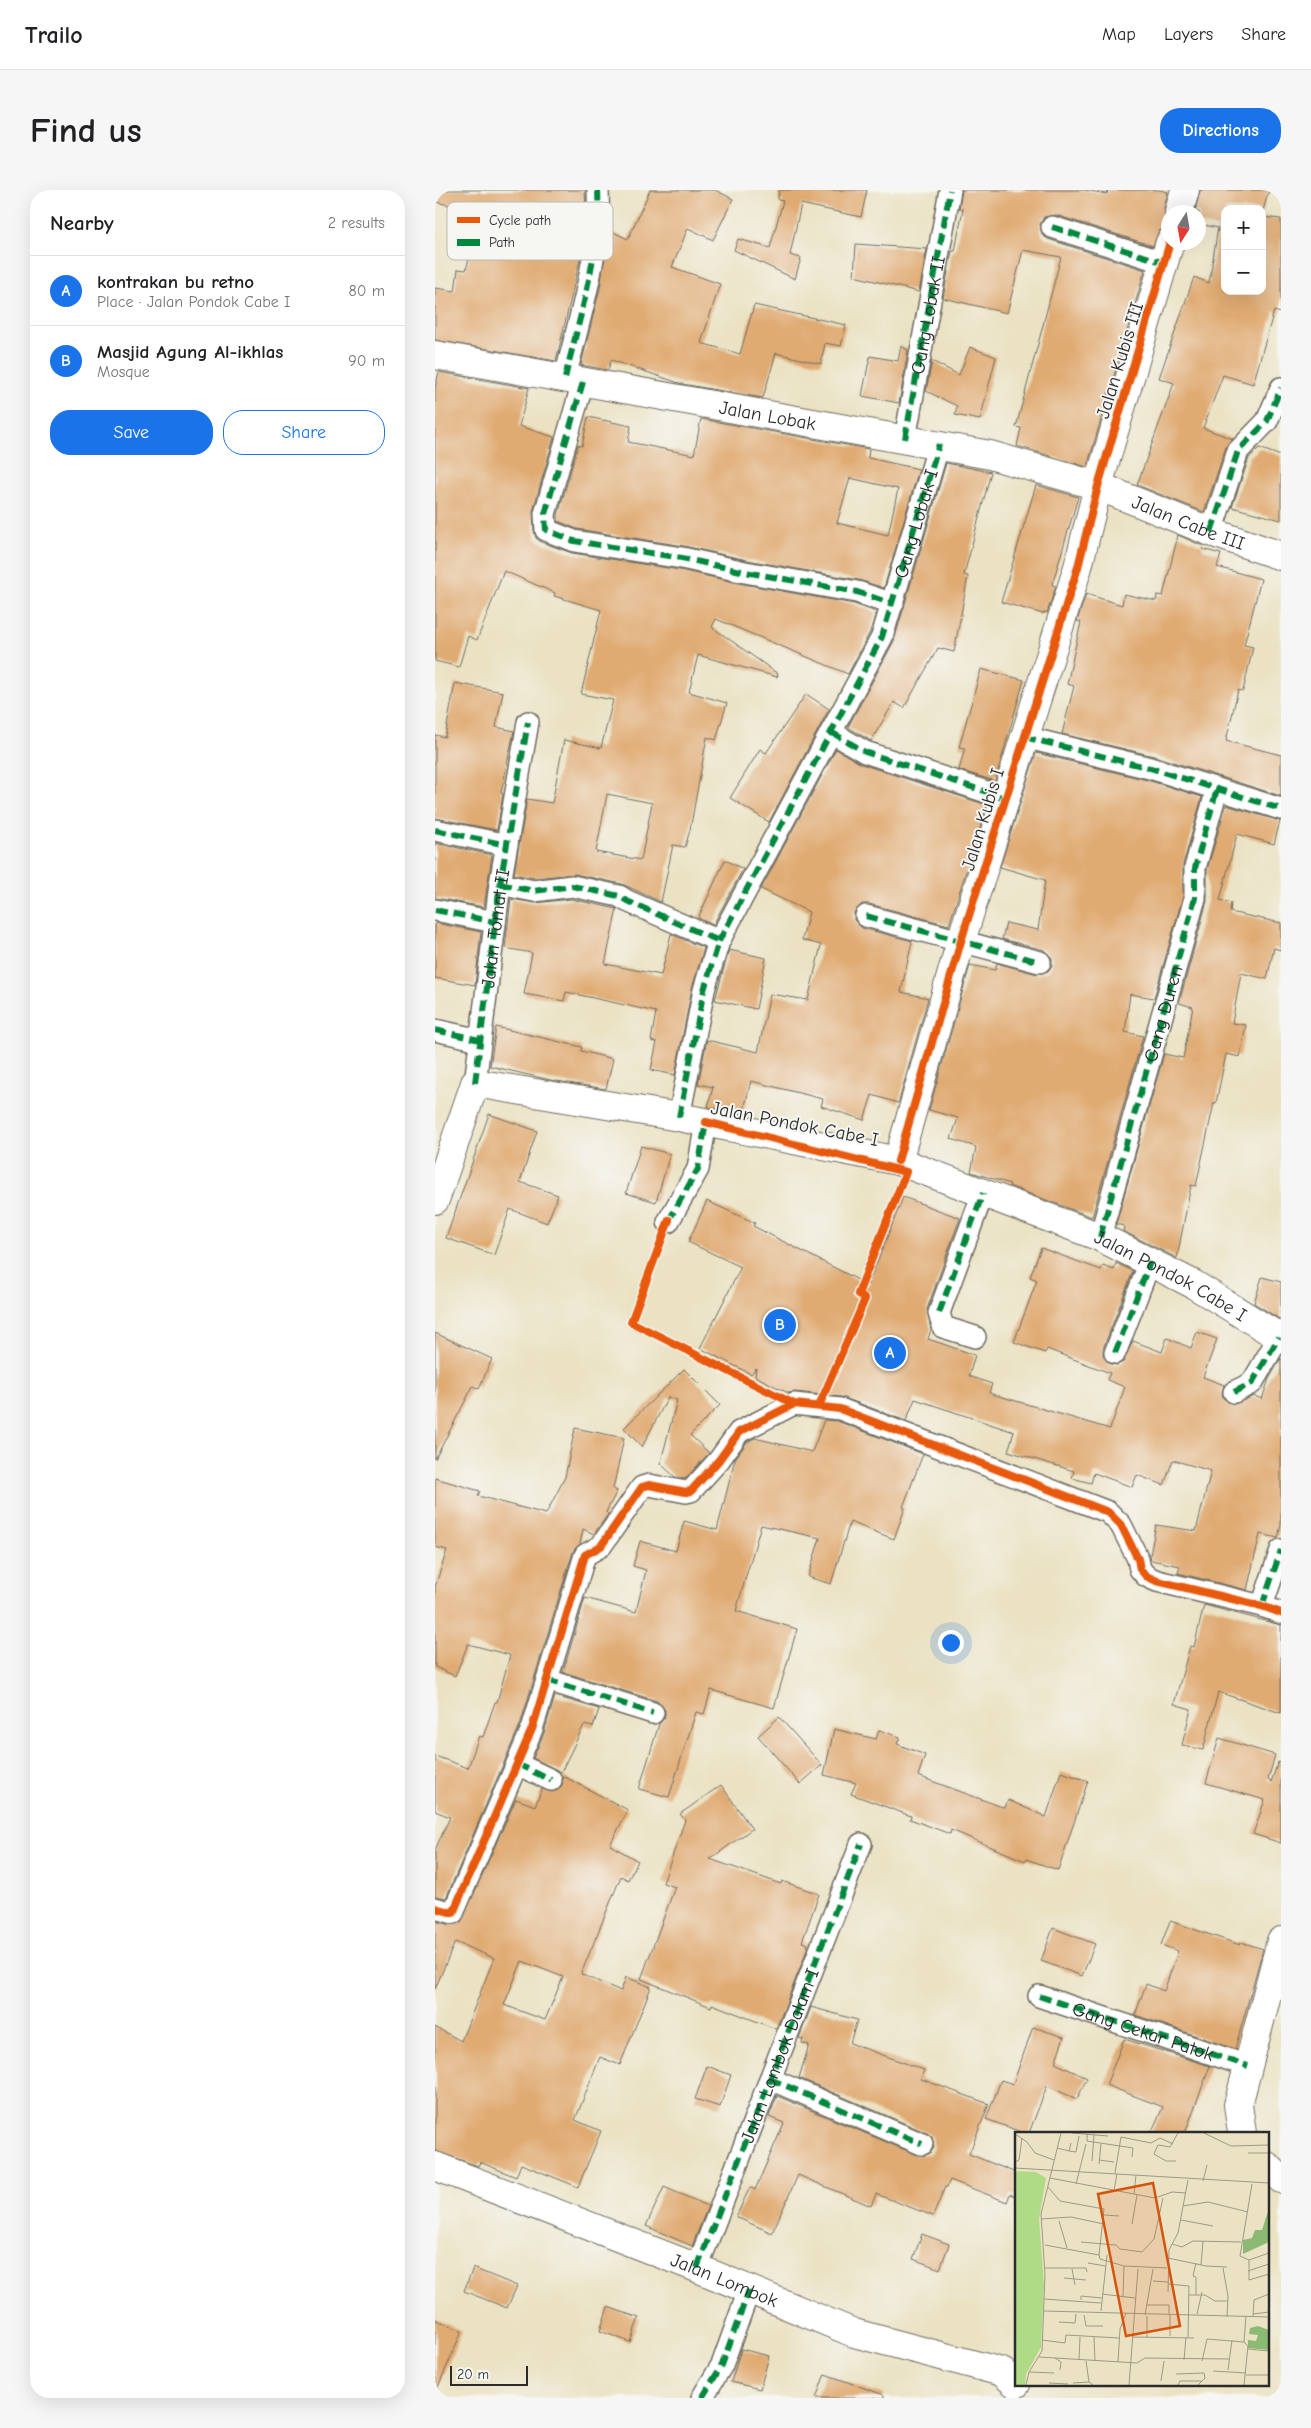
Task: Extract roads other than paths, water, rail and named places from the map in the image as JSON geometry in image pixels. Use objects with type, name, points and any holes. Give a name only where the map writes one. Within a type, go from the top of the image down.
[{"type":"street","name":"Gang Lobak II","points":[[905,439],[950,190]]},
{"type":"street","points":[[1181,205],[1185,190]]},
{"type":"street","points":[[1051,227],[1167,253]]},
{"type":"street","name":"Jalan Kubis III","points":[[1098,486],[1167,253]]},
{"type":"street","points":[[591,260],[574,380],[545,514],[547,530],[574,541],[682,558],[745,572],[857,592],[893,604]]},
{"type":"street","name":"Jalan Lobak","points":[[435,355],[939,444],[990,455],[1098,486]]},
{"type":"street","points":[[1211,532],[1239,451],[1267,421],[1281,388]]},
{"type":"street","name":"Gang Lobak I","points":[[679,1117],[705,990],[719,940],[882,637],[939,444]]},
{"type":"street","name":"Jalan Cabe III","points":[[1098,486],[1211,532],[1281,556]]},
{"type":"street","name":"Jalan Kubis I","points":[[898,1161],[961,940],[1078,566],[1098,486]]},
{"type":"street","points":[[507,846],[528,722]]},
{"type":"street","points":[[831,732],[865,752],[1005,798]]},
{"type":"street","points":[[1025,737],[1150,768],[1281,809]]},
{"type":"street","name":"Gang Duren","points":[[1099,1237],[1195,898],[1195,868],[1217,789]]},
{"type":"street","name":"Jalan Tomat II","points":[[435,830],[507,846],[500,884],[475,1083]]},
{"type":"street","points":[[500,884],[534,891],[572,886],[619,896],[719,940]]},
{"type":"street","points":[[435,910],[495,922]]},
{"type":"street","points":[[866,916],[1040,962]]},
{"type":"street","points":[[435,1030],[480,1040]]},
{"type":"street","points":[[435,1200],[475,1083]]},
{"type":"street","name":"Jalan Pondok Cabe I","points":[[475,1083],[679,1117],[898,1161],[1099,1237],[1193,1284],[1280,1338]]},
{"type":"street","points":[[668,1222],[697,1169],[706,1122]]},
{"type":"street","points":[[975,1337],[943,1327],[939,1313],[983,1193]]},
{"type":"street","points":[[1115,1353],[1150,1262]]},
{"type":"street","points":[[1234,1392],[1251,1384],[1280,1338]]},
{"type":"street","points":[[435,1908],[453,1913],[532,1729],[585,1556],[601,1546],[642,1488],[649,1486],[685,1492],[691,1491],[719,1460],[739,1432],[794,1404],[840,1409],[1107,1512],[1121,1525],[1138,1559],[1140,1569],[1146,1576],[1157,1581],[1271,1609],[1281,1550]]},
{"type":"street","points":[[547,1680],[653,1714]]},
{"type":"street","points":[[517,1764],[551,1780]]},
{"type":"street","name":"Jalan Lombok Dalam I","points":[[697,2268],[861,1844]]},
{"type":"street","points":[[1242,2132],[1238,2105],[1281,1941]]},
{"type":"street","name":"Gang Cekar Patok","points":[[1039,1996],[1248,2066]]},
{"type":"street","points":[[770,2079],[922,2144]]},
{"type":"street","name":"Jalan Lombok","points":[[435,2166],[697,2268],[854,2333],[1002,2372],[1015,2383]]},
{"type":"street","points":[[1269,2168],[1281,2179]]},
{"type":"street","points":[[702,2398],[722,2364],[749,2290]]},
{"type":"street","name":"Jalan Lombok","points":[[1018,2386],[1032,2398]]},
{"type":"place","name":"Masjid Agung Al-ikhlas","points":[[780,1325]]},
{"type":"place","name":"kontrakan bu retno","points":[[890,1353]]}]
